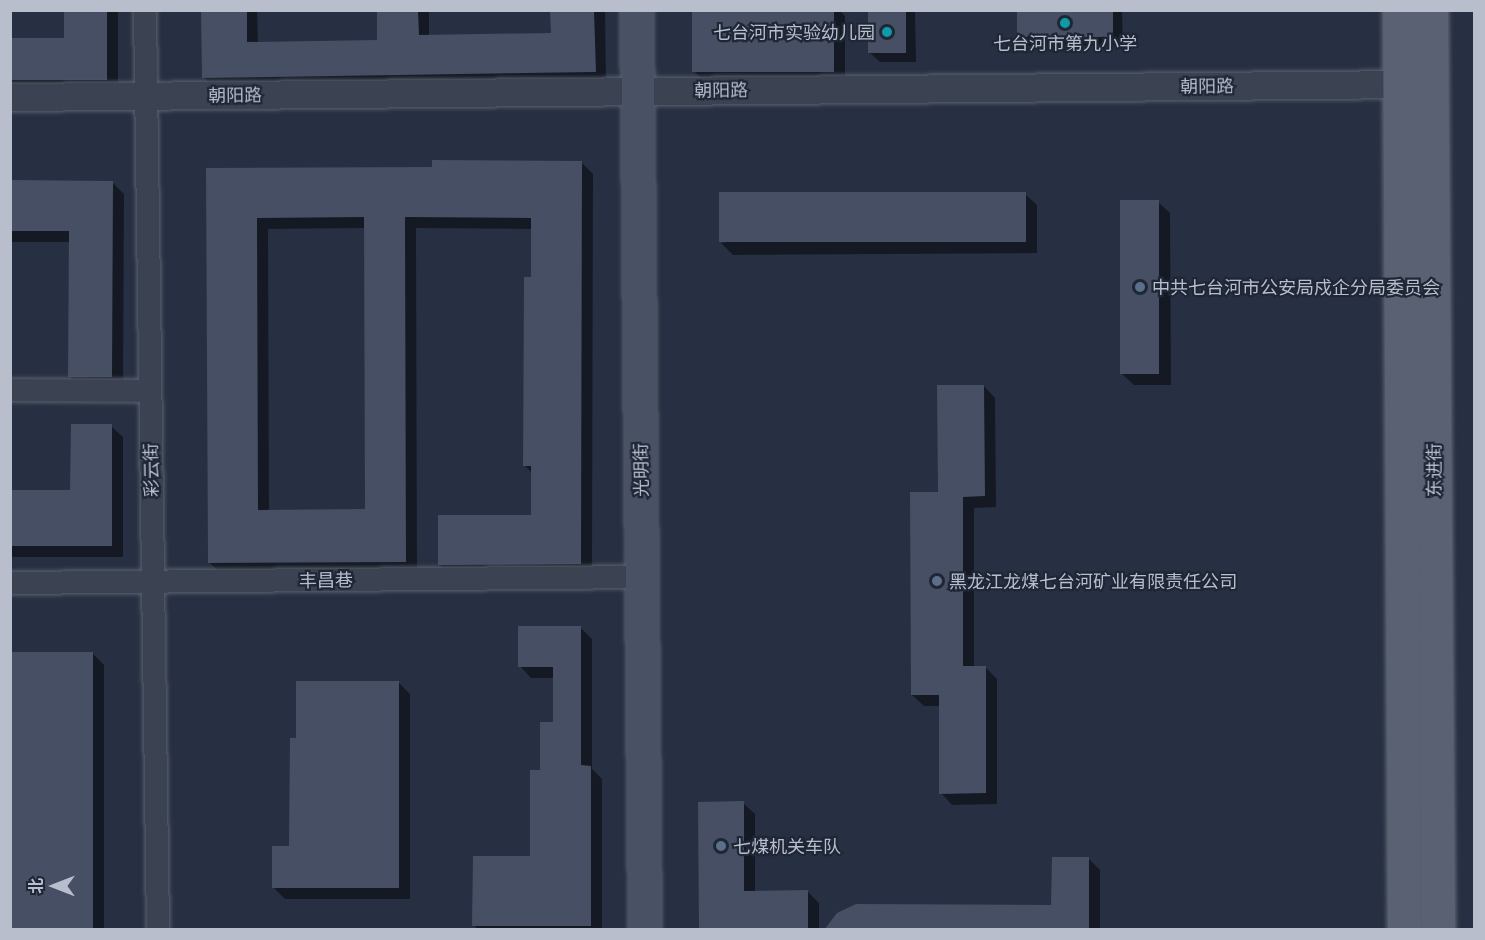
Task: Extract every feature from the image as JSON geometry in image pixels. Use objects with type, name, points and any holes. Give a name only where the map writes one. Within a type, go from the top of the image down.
[{"type":"main road","name":"光明街","points":[[637,10],[645,930]]},
{"type":"main road","name":"东进街","points":[[1399,10],[1415,84],[1438,930]]},
{"type":"main road","name":"东进街","points":[[1404,930],[1415,84],[1431,10]]},
{"type":"street","name":"彩云街","points":[[145,10],[158,930]]},
{"type":"street","name":"朝阳路","points":[[10,97],[1415,84]]},
{"type":"street","points":[[10,390],[150,391]]},
{"type":"street","name":"丰昌巷","points":[[10,583],[642,577]]},
{"type":"building","points":[[64,10],[107,10],[107,80],[10,80],[10,38],[64,38]]},
{"type":"building","points":[[201,10],[247,10],[247,42],[377,40],[377,10],[418,10],[419,35],[551,33],[550,10],[594,10],[596,72],[202,78]]},
{"type":"building","points":[[692,10],[834,10],[834,72],[692,72]]},
{"type":"building","name":"七台河市实验幼儿园","points":[[868,10],[906,10],[906,53],[868,53]]},
{"type":"building","name":"七台河市第九小学","points":[[1017,10],[1113,10],[1113,37],[1017,37]]},
{"type":"building","points":[[432,160],[582,161],[581,564],[438,565],[438,515],[531,515],[531,466],[523,466],[524,277],[531,277],[531,218],[405,217],[406,562],[208,563],[206,168],[432,167]],"holes":[[[364,217],[365,509],[258,510],[257,218]]]},
{"type":"building","points":[[10,180],[113,181],[112,377],[68,377],[69,231],[10,231]]},
{"type":"building","points":[[719,192],[1026,192],[1026,242],[719,242]]},
{"type":"building","name":"中共七台河市公安局戍企分局委员会","points":[[1120,200],[1159,200],[1159,374],[1120,374]]},
{"type":"building","name":"黑龙江龙煤七台河矿业有限责任公司","points":[[937,385],[984,385],[985,496],[963,497],[963,666],[986,666],[986,793],[939,794],[939,695],[911,695],[910,492],[938,492]]},
{"type":"building","points":[[71,424],[112,424],[112,546],[10,546],[10,490],[70,490]]},
{"type":"building","points":[[518,626],[581,626],[581,765],[591,766],[591,926],[472,926],[473,856],[530,856],[530,770],[540,770],[540,722],[553,722],[553,667],[518,667]]},
{"type":"building","points":[[10,652],[93,652],[93,930],[10,930]]},
{"type":"building","points":[[296,681],[399,681],[399,888],[272,888],[272,846],[289,846],[290,738],[296,738]]},
{"type":"building","name":"七煤机关车队","points":[[744,801],[744,891],[808,890],[808,930],[699,930],[698,802]]},
{"type":"building","points":[[1052,857],[1089,857],[1089,930],[824,930],[837,913],[856,904],[1051,905]]},
{"type":"place","name":"七台河市第九小学","points":[[1065,23]]},
{"type":"place","name":"七台河市实验幼儿园","points":[[887,32]]},
{"type":"place","name":"中共七台河市公安局戍企分局委员会","points":[[1140,287]]},
{"type":"place","name":"黑龙江龙煤七台河矿业有限责任公司","points":[[937,581]]},
{"type":"place","name":"七煤机关车队","points":[[721,846]]}]
